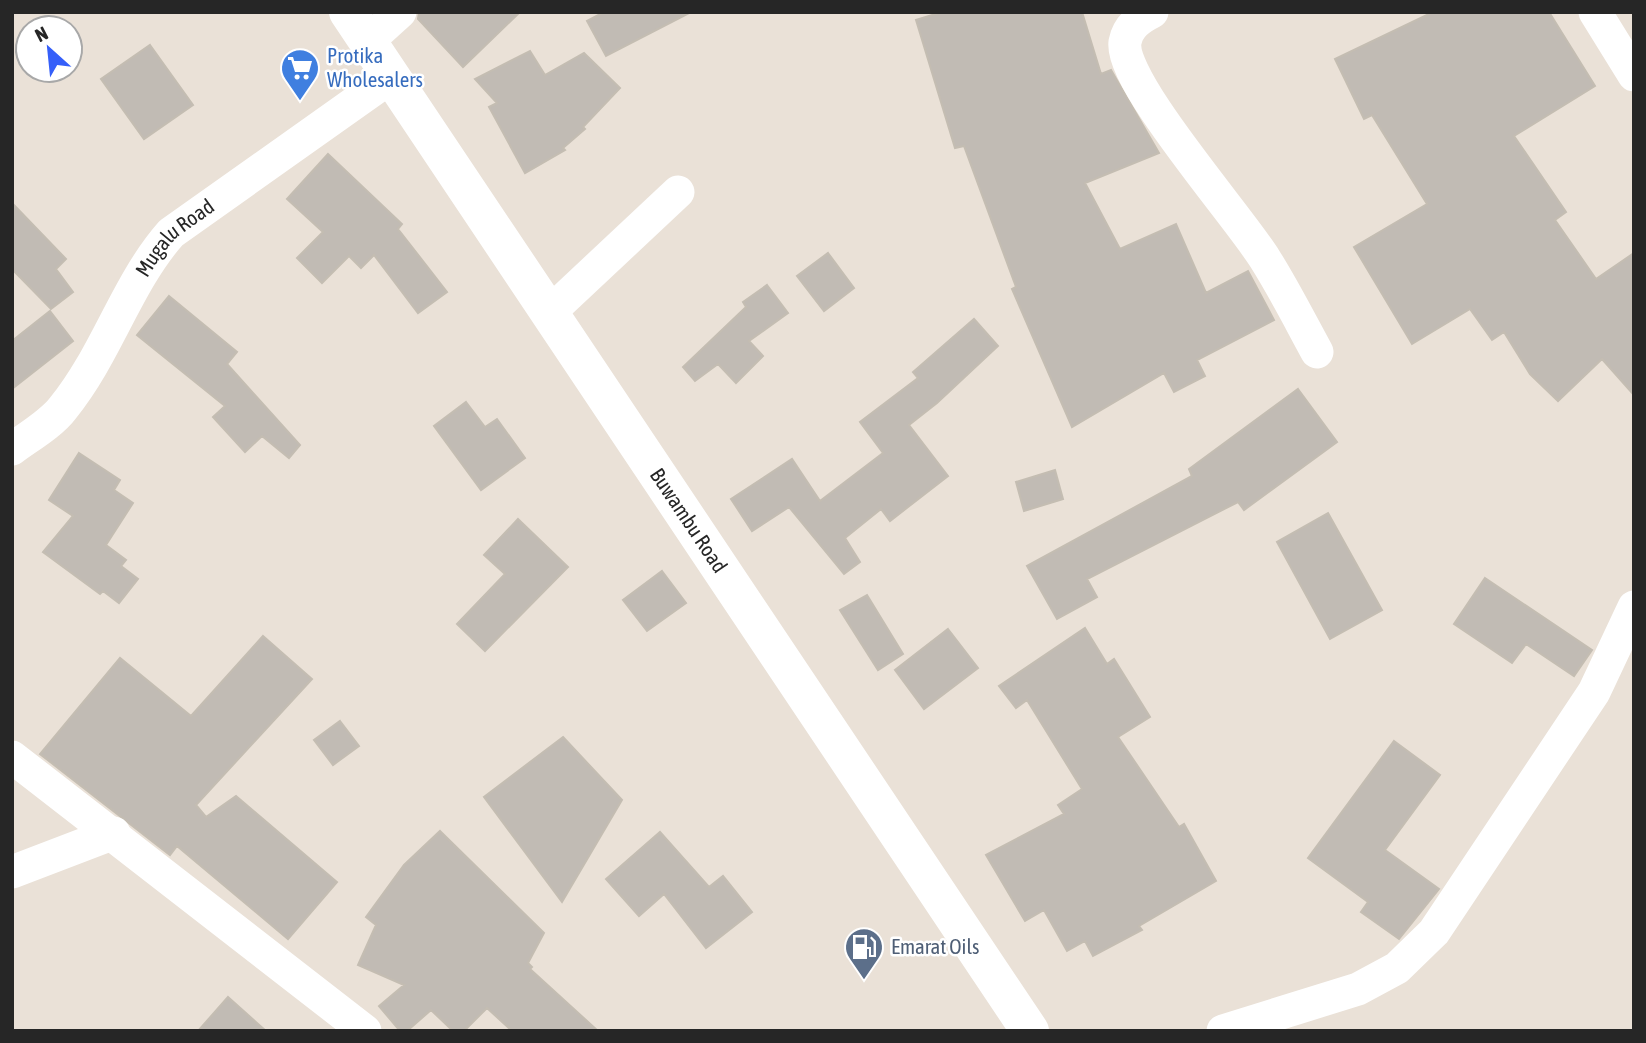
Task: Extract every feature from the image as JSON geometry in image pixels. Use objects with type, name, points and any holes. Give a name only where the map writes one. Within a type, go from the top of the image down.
[{"type":"street","points":[[358,27],[400,12]]},
{"type":"street","points":[[1152,12],[1136,19],[1125,42],[1131,72],[1182,148],[1264,258],[1317,352]]},
{"type":"street","points":[[1595,12],[1634,75]]},
{"type":"street","name":"Buwambu Road","points":[[358,27],[1030,1031]]},
{"type":"street","name":"Mugalu Road","points":[[12,449],[61,411],[114,330],[148,260],[171,233],[391,77]]},
{"type":"street","points":[[549,313],[678,192]]},
{"type":"street","points":[[1223,1031],[1358,989],[1397,968],[1434,932],[1594,692],[1634,607]]},
{"type":"street","points":[[12,757],[365,1031]]},
{"type":"street","points":[[12,872],[114,834]]},
{"type":"building","points":[[419,12],[520,12],[463,67],[418,19]]},
{"type":"building","points":[[604,12],[691,12],[606,56],[587,21]]},
{"type":"building","points":[[942,12],[1082,12],[1101,74],[1111,70],[1159,153],[1085,183],[1120,249],[1176,224],[1206,293],[1248,271],[1274,320],[1197,360],[1205,376],[1174,392],[1164,373],[1072,427],[1012,289],[1016,287],[964,146],[955,148],[916,20]]},
{"type":"building","points":[[1433,12],[1549,12],[1595,86],[1514,136],[1566,212],[1555,220],[1596,279],[1634,253],[1634,395],[1602,359],[1558,401],[1530,374],[1504,332],[1492,340],[1470,309],[1412,344],[1354,247],[1427,204],[1372,115],[1364,119],[1335,59]]},
{"type":"building","points":[[150,45],[193,105],[144,139],[101,79]]},
{"type":"building","points":[[530,51],[545,75],[584,53],[620,88],[583,127],[585,129],[563,148],[565,150],[525,173],[489,107],[497,103],[475,79]]},
{"type":"building","points":[[328,154],[402,224],[398,229],[447,292],[418,313],[374,255],[361,268],[349,256],[322,283],[297,258],[323,232],[287,199]]},
{"type":"building","points":[[12,203],[66,259],[56,269],[73,292],[51,309],[12,269]]},
{"type":"building","points":[[828,253],[854,288],[824,311],[797,276]]},
{"type":"building","points":[[767,285],[788,313],[749,341],[763,356],[736,383],[718,364],[695,381],[683,367],[746,307],[743,302]]},
{"type":"building","points":[[169,296],[237,352],[227,364],[300,445],[289,458],[262,436],[245,452],[213,417],[225,406],[137,335]]},
{"type":"building","points":[[50,311],[73,341],[12,389],[12,341]]},
{"type":"building","points":[[974,319],[998,346],[937,403],[909,425],[948,476],[890,521],[881,509],[845,538],[860,562],[844,574],[789,507],[752,531],[731,499],[792,459],[820,501],[883,453],[860,422],[918,378],[913,372]]},
{"type":"building","points":[[1298,389],[1337,442],[1244,510],[1238,502],[1087,579],[1097,597],[1057,619],[1027,566],[1192,476],[1189,469]]},
{"type":"building","points":[[466,402],[485,427],[497,419],[525,458],[481,490],[434,426]]},
{"type":"building","points":[[79,453],[120,480],[114,490],[133,503],[106,545],[126,560],[121,566],[138,579],[119,603],[103,591],[100,594],[43,552],[73,516],[49,500]]},
{"type":"building","points":[[1055,470],[1063,499],[1024,511],[1016,482]]},
{"type":"building","points":[[1328,513],[1382,610],[1330,639],[1277,542]]},
{"type":"building","points":[[518,519],[568,567],[485,651],[457,624],[505,574],[484,555]]},
{"type":"building","points":[[662,571],[686,603],[647,631],[623,600]]},
{"type":"building","points":[[1485,578],[1592,650],[1574,676],[1526,644],[1512,663],[1454,624]]},
{"type":"building","points":[[867,595],[903,654],[878,670],[840,610]]},
{"type":"building","points":[[1085,628],[1107,664],[1114,659],[1150,717],[1118,737],[1179,827],[1184,824],[1216,881],[1139,926],[1142,930],[1093,956],[1085,941],[1067,951],[1044,910],[1025,921],[986,855],[1064,814],[1058,805],[1082,789],[1027,700],[1016,708],[999,686]]},
{"type":"building","points":[[948,629],[978,668],[924,709],[895,670]]},
{"type":"building","points":[[263,636],[312,679],[196,805],[206,817],[236,796],[337,882],[288,939],[177,846],[170,855],[40,754],[120,658],[191,716]]},
{"type":"building","points":[[340,721],[359,746],[333,765],[314,740]]},
{"type":"building","points":[[563,737],[622,800],[562,902],[484,797]]},
{"type":"building","points":[[1394,741],[1440,775],[1385,850],[1439,889],[1399,939],[1361,912],[1368,902],[1308,858]]},
{"type":"building","points":[[440,831],[544,933],[528,963],[532,967],[530,969],[598,1031],[512,1031],[487,1008],[464,1031],[453,1031],[431,1010],[407,1031],[400,1031],[379,1006],[404,985],[358,965],[376,925],[366,917],[404,865]]},
{"type":"building","points":[[660,832],[709,887],[723,876],[752,912],[706,948],[664,894],[639,916],[606,879]]},
{"type":"building","points":[[228,997],[266,1031],[198,1031]]},
{"type":"place","name":"Protika Wholesalers","points":[[300,102]]},
{"type":"place","name":"Emarat Oils","points":[[864,981]]}]
